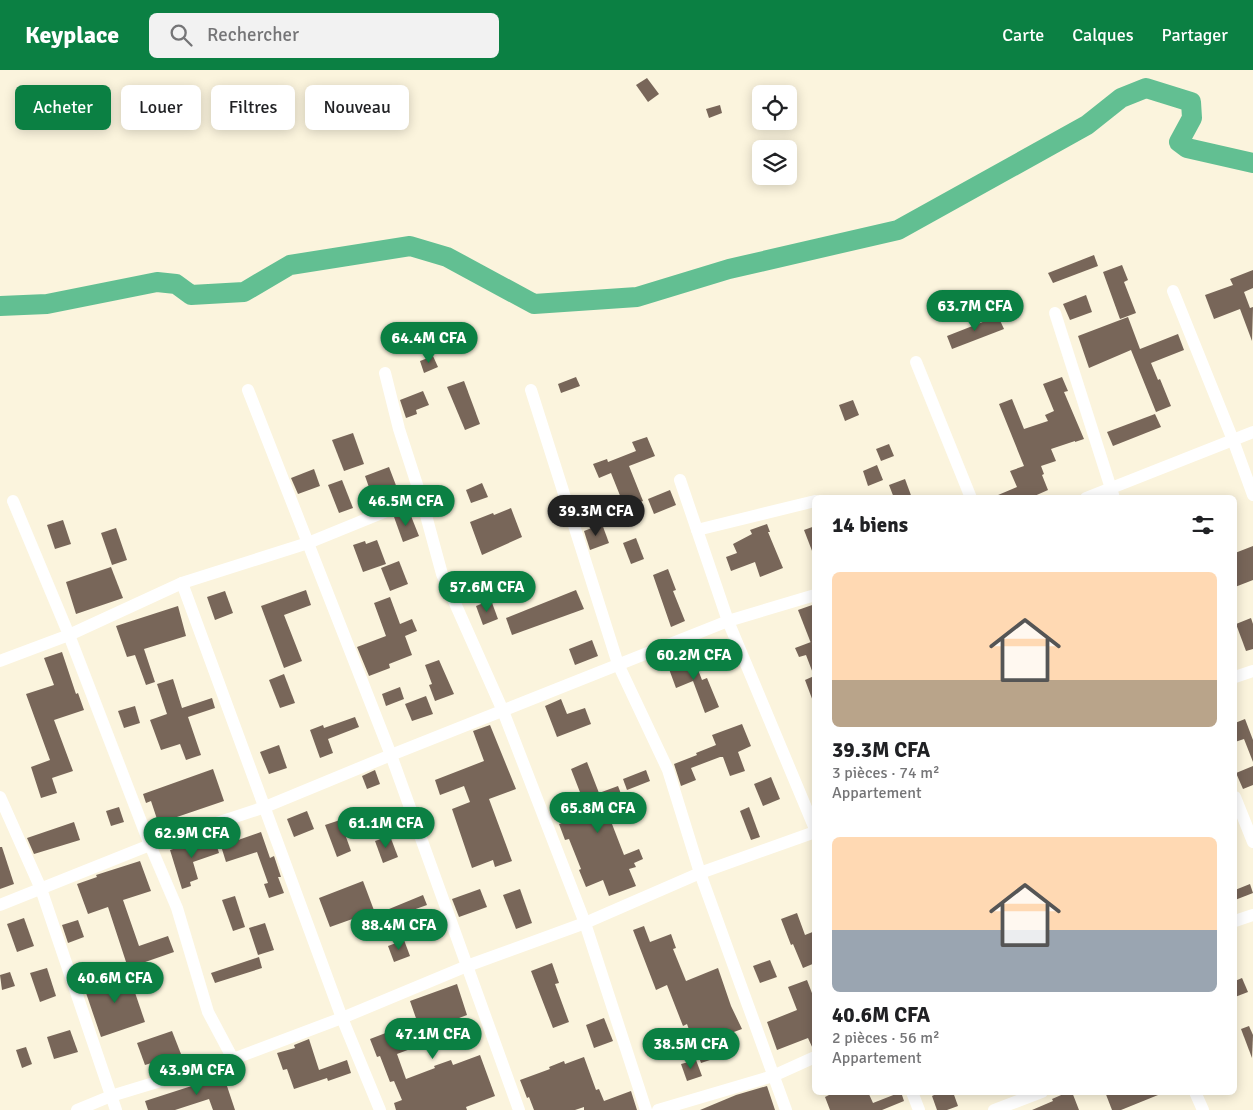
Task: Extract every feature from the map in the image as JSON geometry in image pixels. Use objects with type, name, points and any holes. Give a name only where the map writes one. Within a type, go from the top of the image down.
[{"type":"street","points":[[1173,291],[1253,495]]},
{"type":"street","points":[[1054,313],[1113,493],[1253,432]]},
{"type":"street","points":[[916,362],[970,495]]},
{"type":"street","points":[[385,373],[398,429],[421,497],[442,574],[503,711],[585,923],[646,1110]]},
{"type":"street","points":[[248,390],[391,755],[519,1110]]},
{"type":"street","points":[[532,390],[618,664],[668,770],[700,873],[786,1110]]},
{"type":"street","points":[[680,480],[728,621],[812,824]]},
{"type":"street","points":[[0,661],[69,635],[182,583],[308,543],[421,497]]},
{"type":"street","points":[[13,501],[69,635],[150,845],[177,908],[208,1012],[233,1059]]},
{"type":"street","points":[[697,530],[812,502]]},
{"type":"street","points":[[182,583],[342,1018],[380,1110]]},
{"type":"street","points":[[0,905],[150,845],[265,808],[391,755],[728,621],[812,596]]},
{"type":"street","points":[[1237,676],[1253,671]]},
{"type":"street","points":[[0,797],[41,889],[116,1110]]},
{"type":"street","points":[[1237,802],[1253,842]]},
{"type":"street","points":[[76,1110],[111,1096],[233,1059],[342,1018],[467,966],[585,923],[700,873],[812,832]]},
{"type":"street","points":[[1237,920],[1253,915]]},
{"type":"street","points":[[658,1110],[773,1076],[812,1058]]},
{"type":"street","points":[[913,1095],[919,1110]]},
{"type":"street","points":[[994,1110],[1034,1095]]},
{"type":"street","points":[[1197,1095],[1203,1110]]},
{"type":"building","points":[[647,78],[659,94],[648,102],[636,85]]},
{"type":"building","points":[[720,105],[722,113],[709,118],[706,109]]},
{"type":"building","points":[[1094,255],[1098,266],[1053,283],[1048,273]]},
{"type":"building","points":[[1122,265],[1128,280],[1124,282],[1136,313],[1120,319],[1103,272]]},
{"type":"building","points":[[1253,270],[1253,288],[1244,292],[1250,308],[1253,307],[1252,341],[1240,309],[1214,319],[1205,295],[1233,285],[1230,279]]},
{"type":"building","points":[[975,292],[979,302],[965,307],[961,297]]},
{"type":"building","points":[[1086,295],[1092,312],[1070,320],[1063,304]]},
{"type":"building","points":[[998,316],[1004,329],[952,349],[947,336]]},
{"type":"building","points":[[1128,317],[1140,349],[1178,334],[1184,350],[1151,363],[1171,406],[1156,412],[1131,350],[1089,368],[1078,336]]},
{"type":"building","points":[[452,330],[458,345],[436,354],[430,338]]},
{"type":"building","points":[[433,356],[438,367],[424,373],[420,361]]},
{"type":"building","points":[[576,377],[580,386],[561,393],[558,384]]},
{"type":"building","points":[[1062,377],[1068,391],[1064,392],[1084,439],[1051,449],[1056,461],[1041,466],[1044,474],[1042,475],[1048,490],[1037,495],[998,495],[1017,487],[1010,471],[1024,466],[999,404],[1012,399],[1024,429],[1048,421],[1045,415],[1054,411],[1043,384]]},
{"type":"building","points":[[464,381],[480,424],[465,430],[447,387]]},
{"type":"building","points":[[423,391],[429,405],[416,410],[417,414],[406,418],[400,400]]},
{"type":"building","points":[[853,400],[859,415],[845,421],[839,405]]},
{"type":"building","points":[[1155,414],[1161,427],[1113,446],[1107,432]]},
{"type":"building","points":[[353,433],[364,464],[344,471],[332,440]]},
{"type":"building","points":[[647,437],[655,456],[629,466],[643,501],[625,508],[611,473],[599,478],[593,464],[607,459],[608,462],[636,451],[632,442]]},
{"type":"building","points":[[889,444],[894,456],[881,461],[876,449]]},
{"type":"building","points":[[877,465],[883,480],[868,486],[863,471]]},
{"type":"building","points":[[389,467],[397,488],[386,492],[385,488],[371,493],[365,476]]},
{"type":"building","points":[[314,469],[320,486],[298,494],[291,478]]},
{"type":"building","points":[[905,479],[911,495],[893,495],[889,485]]},
{"type":"building","points":[[342,480],[353,508],[339,513],[328,485]]},
{"type":"building","points":[[482,483],[488,497],[471,503],[466,490]]},
{"type":"building","points":[[670,490],[676,505],[654,514],[648,499]]},
{"type":"building","points":[[511,508],[522,537],[482,555],[470,522]]},
{"type":"building","points":[[409,511],[419,536],[403,542],[394,517]]},
{"type":"building","points":[[63,520],[71,544],[55,549],[47,525]]},
{"type":"building","points":[[602,524],[609,543],[590,550],[584,531]]},
{"type":"building","points":[[767,524],[770,532],[768,532],[783,568],[760,577],[755,562],[731,571],[726,557],[737,553],[733,544],[752,534],[750,530]]},
{"type":"building","points":[[812,527],[812,551],[804,530]]},
{"type":"building","points":[[116,528],[127,560],[112,565],[101,533]]},
{"type":"building","points":[[636,538],[644,559],[631,564],[623,543]]},
{"type":"building","points":[[377,540],[386,564],[363,572],[353,545],[365,541],[366,544]]},
{"type":"building","points":[[1253,546],[1253,580],[1237,586],[1237,552]]},
{"type":"building","points":[[399,561],[408,584],[390,591],[381,568]]},
{"type":"building","points":[[111,567],[123,598],[76,614],[66,582]]},
{"type":"building","points":[[668,569],[676,590],[673,591],[685,621],[671,627],[653,575]]},
{"type":"building","points":[[306,590],[311,605],[284,615],[302,661],[284,668],[261,606]]},
{"type":"building","points":[[576,590],[584,609],[512,635],[506,618]]},
{"type":"building","points":[[225,591],[233,613],[215,620],[207,597]]},
{"type":"building","points":[[390,597],[400,624],[412,619],[417,631],[405,636],[412,655],[389,664],[390,668],[369,676],[357,647],[386,636],[374,603]]},
{"type":"building","points":[[491,600],[498,619],[483,625],[476,606]]},
{"type":"building","points":[[812,605],[812,646],[798,610]]},
{"type":"building","points":[[178,606],[186,636],[144,649],[155,682],[146,685],[135,655],[127,657],[116,626]]},
{"type":"building","points":[[1251,618],[1253,624],[1253,649],[1246,651],[1237,624]]},
{"type":"building","points":[[592,640],[598,656],[575,665],[569,649]]},
{"type":"building","points":[[811,642],[812,671],[806,655],[799,657],[795,648]]},
{"type":"building","points":[[690,649],[702,680],[707,678],[719,707],[705,713],[693,681],[676,688],[669,669],[685,663],[681,653]]},
{"type":"building","points":[[62,652],[76,694],[78,693],[84,710],[54,720],[73,771],[52,778],[57,793],[41,798],[31,767],[50,760],[26,694],[54,685],[44,658]]},
{"type":"building","points":[[439,660],[454,694],[435,701],[429,685],[432,684],[425,665]]},
{"type":"building","points":[[284,674],[295,703],[280,708],[269,680]]},
{"type":"building","points":[[812,677],[812,699],[805,680]]},
{"type":"building","points":[[173,679],[182,708],[212,698],[215,708],[188,717],[201,755],[186,760],[180,744],[161,750],[150,720],[167,714],[157,684]]},
{"type":"building","points":[[400,687],[404,699],[386,706],[382,694]]},
{"type":"building","points":[[426,696],[433,714],[412,721],[405,704]]},
{"type":"building","points":[[561,699],[567,714],[585,708],[591,724],[557,737],[545,706]]},
{"type":"building","points":[[135,706],[140,723],[124,728],[118,711]]},
{"type":"building","points":[[355,717],[359,727],[328,739],[333,753],[320,758],[310,730],[323,725],[324,728]]},
{"type":"building","points":[[1245,719],[1253,740],[1253,762],[1244,739],[1237,741],[1237,722]]},
{"type":"building","points":[[742,724],[751,746],[738,752],[745,771],[730,776],[723,757],[720,757],[691,768],[696,780],[681,786],[674,764],[716,745],[712,735]]},
{"type":"building","points":[[490,725],[516,789],[489,799],[512,861],[495,867],[493,860],[472,868],[452,809],[470,802],[464,786],[440,795],[435,780],[484,761],[473,731]]},
{"type":"building","points":[[279,745],[287,768],[269,774],[260,752]]},
{"type":"building","points":[[587,762],[599,793],[618,786],[630,817],[612,824],[624,855],[639,849],[643,859],[634,863],[636,867],[629,869],[636,886],[609,896],[603,880],[586,887],[569,839],[565,840],[559,824],[562,823],[556,810],[583,800],[571,769]]},
{"type":"building","points":[[1253,766],[1253,785],[1243,789],[1237,773]]},
{"type":"building","points":[[213,769],[224,801],[159,825],[151,801],[146,803],[143,794]]},
{"type":"building","points":[[375,770],[380,784],[367,789],[362,776]]},
{"type":"building","points":[[646,770],[650,781],[627,790],[623,779]]},
{"type":"building","points":[[771,777],[780,799],[763,806],[754,784]]},
{"type":"building","points":[[119,807],[124,822],[111,826],[106,811]]},
{"type":"building","points":[[749,807],[760,837],[751,840],[740,811]]},
{"type":"building","points":[[307,811],[314,829],[294,837],[287,819]]},
{"type":"building","points":[[340,820],[351,851],[337,857],[325,825]]},
{"type":"building","points":[[74,822],[80,840],[34,854],[27,838]]},
{"type":"building","points":[[261,832],[270,858],[274,856],[281,877],[278,877],[284,893],[269,898],[264,884],[268,883],[257,852],[226,862],[221,846]]},
{"type":"building","points":[[390,836],[398,857],[383,863],[375,841]]},
{"type":"building","points":[[214,837],[219,853],[193,862],[198,879],[190,882],[191,886],[182,889],[170,850],[185,845],[186,847]]},
{"type":"building","points":[[0,847],[2,847],[14,884],[0,889]]},
{"type":"building","points":[[140,861],[151,891],[123,900],[139,946],[168,936],[174,952],[128,968],[108,907],[88,914],[77,884],[97,877],[96,875]]},
{"type":"building","points":[[363,881],[375,913],[330,927],[319,898]]},
{"type":"building","points":[[1250,884],[1253,893],[1237,899],[1237,889]]},
{"type":"building","points":[[480,889],[487,907],[459,917],[452,899]]},
{"type":"building","points":[[520,889],[532,923],[516,929],[503,895]]},
{"type":"building","points":[[423,895],[427,905],[396,916],[397,919],[382,925],[377,914]]},
{"type":"building","points":[[235,896],[245,927],[233,931],[222,900]]},
{"type":"building","points":[[797,913],[805,935],[812,932],[812,964],[803,968],[793,944],[791,945],[781,919]]},
{"type":"building","points":[[24,918],[34,946],[17,952],[7,924]]},
{"type":"building","points":[[78,920],[84,937],[68,943],[62,925]]},
{"type":"building","points":[[265,923],[274,950],[258,955],[249,928]]},
{"type":"building","points":[[644,926],[650,942],[671,934],[676,948],[673,949],[686,981],[718,968],[731,1006],[742,1029],[712,1040],[716,1058],[701,1063],[687,1024],[683,1026],[667,985],[656,990],[633,930]]},
{"type":"building","points":[[404,940],[410,956],[394,962],[388,946]]},
{"type":"building","points":[[259,957],[262,968],[215,983],[211,973]]},
{"type":"building","points":[[770,960],[777,977],[760,983],[753,966]]},
{"type":"building","points":[[552,963],[559,983],[555,984],[569,1022],[553,1028],[531,971]]},
{"type":"building","points":[[47,968],[56,996],[40,1002],[30,973]]},
{"type":"building","points":[[10,972],[15,986],[2,990],[0,975]]},
{"type":"building","points":[[128,972],[145,1022],[101,1037],[84,987]]},
{"type":"building","points":[[1242,978],[1248,992],[1237,996],[1237,980]]},
{"type":"building","points":[[807,980],[812,993],[812,1047],[808,1038],[777,1050],[767,1022],[797,1010],[788,987]]},
{"type":"building","points":[[457,984],[467,1015],[420,1033],[417,1036],[421,1045],[397,1054],[406,1079],[451,1060],[453,1065],[480,1055],[495,1096],[466,1107],[467,1110],[396,1110],[394,1103],[402,1100],[394,1081],[390,1082],[380,1056],[377,1057],[370,1039],[417,1021],[410,1001]]},
{"type":"building","points":[[604,1018],[613,1041],[594,1048],[586,1025]]},
{"type":"building","points":[[1249,1026],[1253,1035],[1252,1058],[1241,1029]]},
{"type":"building","points":[[70,1030],[78,1052],[54,1059],[47,1037]]},
{"type":"building","points":[[172,1031],[181,1054],[145,1065],[137,1043]]},
{"type":"building","points":[[309,1039],[319,1070],[347,1060],[351,1073],[328,1081],[327,1078],[294,1089],[287,1069],[283,1070],[277,1053],[295,1048],[294,1045]]},
{"type":"building","points":[[26,1047],[32,1064],[22,1068],[16,1050]]},
{"type":"building","points":[[584,1057],[596,1090],[599,1089],[604,1101],[631,1091],[637,1110],[584,1110],[584,1107],[575,1110],[534,1110],[520,1080],[550,1069],[549,1067],[564,1061],[565,1064]]},
{"type":"building","points":[[696,1060],[702,1076],[687,1081],[681,1064]]},
{"type":"building","points":[[222,1071],[235,1110],[213,1110],[209,1099],[175,1110],[148,1110],[145,1101],[204,1082],[202,1077]]},
{"type":"building","points":[[767,1086],[775,1110],[700,1110],[736,1095]]},
{"type":"building","points":[[829,1095],[869,1095],[873,1103],[893,1095],[902,1095],[904,1101],[882,1110],[830,1110],[825,1097]]},
{"type":"building","points":[[954,1095],[958,1106],[947,1110],[937,1110],[932,1096]]},
{"type":"building","points":[[1061,1095],[1073,1095],[1079,1110],[1032,1110],[1053,1101],[1052,1099]]},
{"type":"building","points":[[1106,1095],[1158,1095],[1121,1110],[1112,1110]]},
{"type":"waterway","points":[[0,306],[47,304],[157,282],[176,284],[191,295],[244,292],[290,265],[410,246],[447,257],[534,304],[637,297],[729,269],[898,230],[1087,125],[1121,98],[1146,88],[1191,102],[1192,118],[1179,142],[1187,148],[1253,163]]}]
